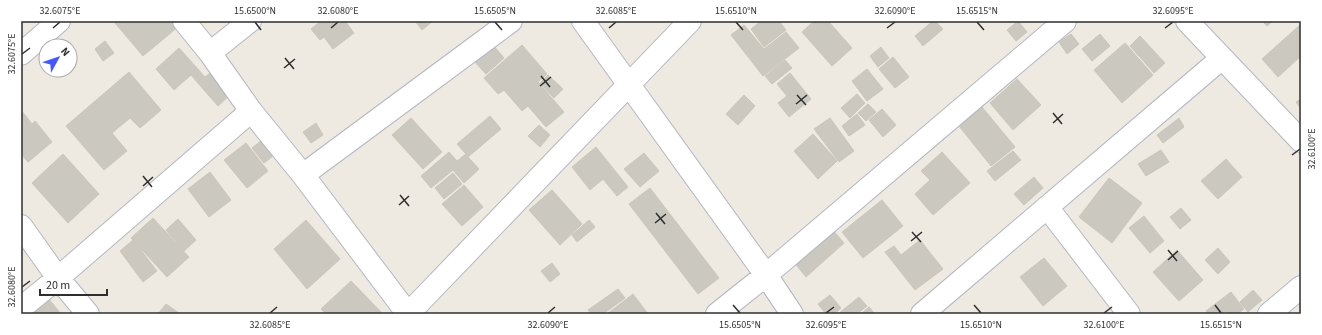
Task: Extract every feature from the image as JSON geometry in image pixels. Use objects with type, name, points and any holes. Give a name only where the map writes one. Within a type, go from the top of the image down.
[{"type":"street","points":[[21,54],[59,21]]},
{"type":"street","points":[[184,21],[210,53],[251,111],[303,176],[408,314],[690,21]]},
{"type":"street","points":[[210,53],[250,21]]},
{"type":"street","points":[[303,176],[511,21]]},
{"type":"street","points":[[583,21],[766,275],[792,314]]},
{"type":"street","points":[[717,314],[766,275],[1065,21]]},
{"type":"street","points":[[1187,21],[1301,141]]},
{"type":"street","points":[[922,314],[1222,58]]},
{"type":"street","points":[[21,308],[58,278],[251,111]]},
{"type":"street","points":[[1047,207],[1129,314]]},
{"type":"street","points":[[21,226],[58,278],[88,314]]},
{"type":"street","points":[[1269,314],[1301,287]]},
{"type":"building","points":[[118,21],[175,21],[179,26],[143,56],[115,23]]},
{"type":"building","points":[[321,21],[345,21],[354,33],[333,49],[324,37],[320,40],[311,29]]},
{"type":"building","points":[[415,21],[433,21],[422,30]]},
{"type":"building","points":[[761,21],[779,21],[786,30],[764,47],[751,29]]},
{"type":"building","points":[[814,21],[828,21],[852,48],[832,66],[802,32]]},
{"type":"building","points":[[935,21],[943,29],[923,46],[915,36]]},
{"type":"building","points":[[1018,21],[1027,32],[1016,41],[1007,30]]},
{"type":"building","points":[[1262,21],[1273,21],[1267,26]]},
{"type":"building","points":[[1301,24],[1301,56],[1278,77],[1262,59]]},
{"type":"building","points":[[744,25],[764,49],[786,32],[799,48],[763,76],[731,35]]},
{"type":"building","points":[[1071,34],[1079,44],[1067,54],[1059,42]]},
{"type":"building","points":[[1100,34],[1110,46],[1092,61],[1082,49]]},
{"type":"building","points":[[1140,36],[1165,63],[1154,73],[1130,46]]},
{"type":"building","points":[[105,41],[114,53],[103,61],[95,49]]},
{"type":"building","points":[[1125,43],[1153,75],[1122,103],[1094,70]]},
{"type":"building","points":[[492,44],[504,58],[486,74],[473,60]]},
{"type":"building","points":[[522,45],[547,74],[538,82],[564,112],[546,127],[528,106],[522,111],[504,90],[498,94],[484,78]]},
{"type":"building","points":[[881,47],[889,58],[878,67],[870,56]]},
{"type":"building","points":[[179,48],[205,77],[213,71],[232,93],[218,106],[191,75],[174,90],[156,69]]},
{"type":"building","points":[[893,57],[909,77],[895,88],[879,69]]},
{"type":"building","points":[[785,60],[792,68],[772,84],[765,76]]},
{"type":"building","points":[[867,69],[883,89],[867,101],[852,81]]},
{"type":"building","points":[[129,72],[161,110],[140,128],[130,118],[112,133],[127,151],[104,170],[66,126]]},
{"type":"building","points":[[790,73],[811,99],[789,117],[778,103],[787,96],[777,84]]},
{"type":"building","points":[[548,75],[563,89],[554,98],[540,83]]},
{"type":"building","points":[[1017,79],[1041,105],[1013,130],[990,103]]},
{"type":"building","points":[[857,94],[865,103],[850,118],[841,108]]},
{"type":"building","points":[[744,95],[755,106],[738,125],[726,114]]},
{"type":"building","points":[[1301,99],[1301,109],[1296,102]]},
{"type":"building","points":[[868,104],[876,112],[866,121],[858,113]]},
{"type":"building","points":[[982,107],[1015,147],[991,166],[959,126]]},
{"type":"building","points":[[882,109],[896,125],[883,137],[869,120]]},
{"type":"building","points":[[21,110],[32,124],[35,121],[52,142],[28,162],[21,154]]},
{"type":"building","points":[[857,114],[865,125],[849,136],[842,126]]},
{"type":"building","points":[[490,116],[501,129],[468,157],[479,169],[464,183],[453,170],[431,188],[421,176],[449,152],[457,161],[466,154],[457,144]]},
{"type":"building","points":[[411,118],[442,152],[423,169],[392,135]]},
{"type":"building","points":[[830,118],[854,151],[839,162],[814,129]]},
{"type":"building","points":[[1179,118],[1184,127],[1163,143],[1157,135]]},
{"type":"building","points":[[316,123],[323,135],[311,143],[303,132]]},
{"type":"building","points":[[539,125],[550,135],[540,147],[528,136]]},
{"type":"building","points":[[813,134],[837,161],[818,179],[794,151]]},
{"type":"building","points":[[266,137],[278,152],[264,163],[252,148]]},
{"type":"building","points":[[246,143],[268,171],[247,188],[224,160]]},
{"type":"building","points":[[596,147],[628,187],[617,196],[603,179],[590,190],[572,167]]},
{"type":"building","points":[[1161,150],[1169,162],[1146,176],[1138,164]]},
{"type":"building","points":[[1013,151],[1021,160],[995,181],[987,171]]},
{"type":"building","points":[[942,152],[970,183],[933,215],[915,194],[930,180],[921,171]]},
{"type":"building","points":[[644,153],[659,171],[640,187],[624,169]]},
{"type":"building","points":[[63,154],[99,194],[68,223],[32,183]]},
{"type":"building","points":[[1226,159],[1242,177],[1218,199],[1201,181]]},
{"type":"building","points":[[210,172],[231,200],[209,217],[188,189]]},
{"type":"building","points":[[453,173],[462,184],[444,199],[435,188]]},
{"type":"building","points":[[1034,177],[1043,188],[1024,205],[1014,194]]},
{"type":"building","points":[[1109,178],[1142,203],[1112,243],[1079,217]]},
{"type":"building","points":[[464,185],[483,207],[462,226],[442,204]]},
{"type":"building","points":[[650,188],[719,278],[698,294],[629,204]]},
{"type":"building","points":[[552,190],[582,224],[560,245],[529,210]]},
{"type":"building","points":[[882,200],[903,226],[863,258],[842,232]]},
{"type":"building","points":[[1181,208],[1191,220],[1180,229],[1170,217]]},
{"type":"building","points":[[1144,216],[1164,241],[1150,253],[1129,228]]},
{"type":"building","points":[[153,218],[189,257],[167,277],[131,238]]},
{"type":"building","points":[[178,219],[196,240],[184,251],[166,230]]},
{"type":"building","points":[[306,220],[340,259],[307,289],[274,249]]},
{"type":"building","points":[[589,220],[595,227],[577,242],[572,235]]},
{"type":"building","points":[[831,228],[844,243],[806,277],[793,261]]},
{"type":"building","points":[[133,240],[157,271],[143,282],[120,251]]},
{"type":"building","points":[[920,240],[943,269],[915,290],[885,252],[894,246],[901,255]]},
{"type":"building","points":[[1218,248],[1230,262],[1218,274],[1205,260]]},
{"type":"building","points":[[1177,250],[1203,280],[1179,301],[1153,272]]},
{"type":"building","points":[[1044,258],[1067,286],[1043,306],[1020,277]]},
{"type":"building","points":[[552,263],[560,274],[550,282],[541,271]]},
{"type":"building","points":[[351,281],[381,312],[379,314],[326,314],[321,309]]},
{"type":"building","points":[[618,289],[625,298],[603,314],[591,314],[588,310]]},
{"type":"building","points":[[1253,290],[1262,300],[1248,312],[1240,302]]},
{"type":"building","points":[[1231,292],[1244,309],[1237,314],[1228,314],[1226,311],[1222,314],[1209,314],[1206,311]]},
{"type":"building","points":[[633,294],[648,314],[607,314]]},
{"type":"building","points":[[830,295],[841,308],[834,314],[826,314],[818,304]]},
{"type":"building","points":[[859,297],[867,306],[857,314],[838,314]]},
{"type":"building","points":[[48,298],[61,314],[27,314]]},
{"type":"building","points":[[166,304],[179,313],[158,314]]},
{"type":"building","points":[[869,307],[875,314],[861,314]]}]
